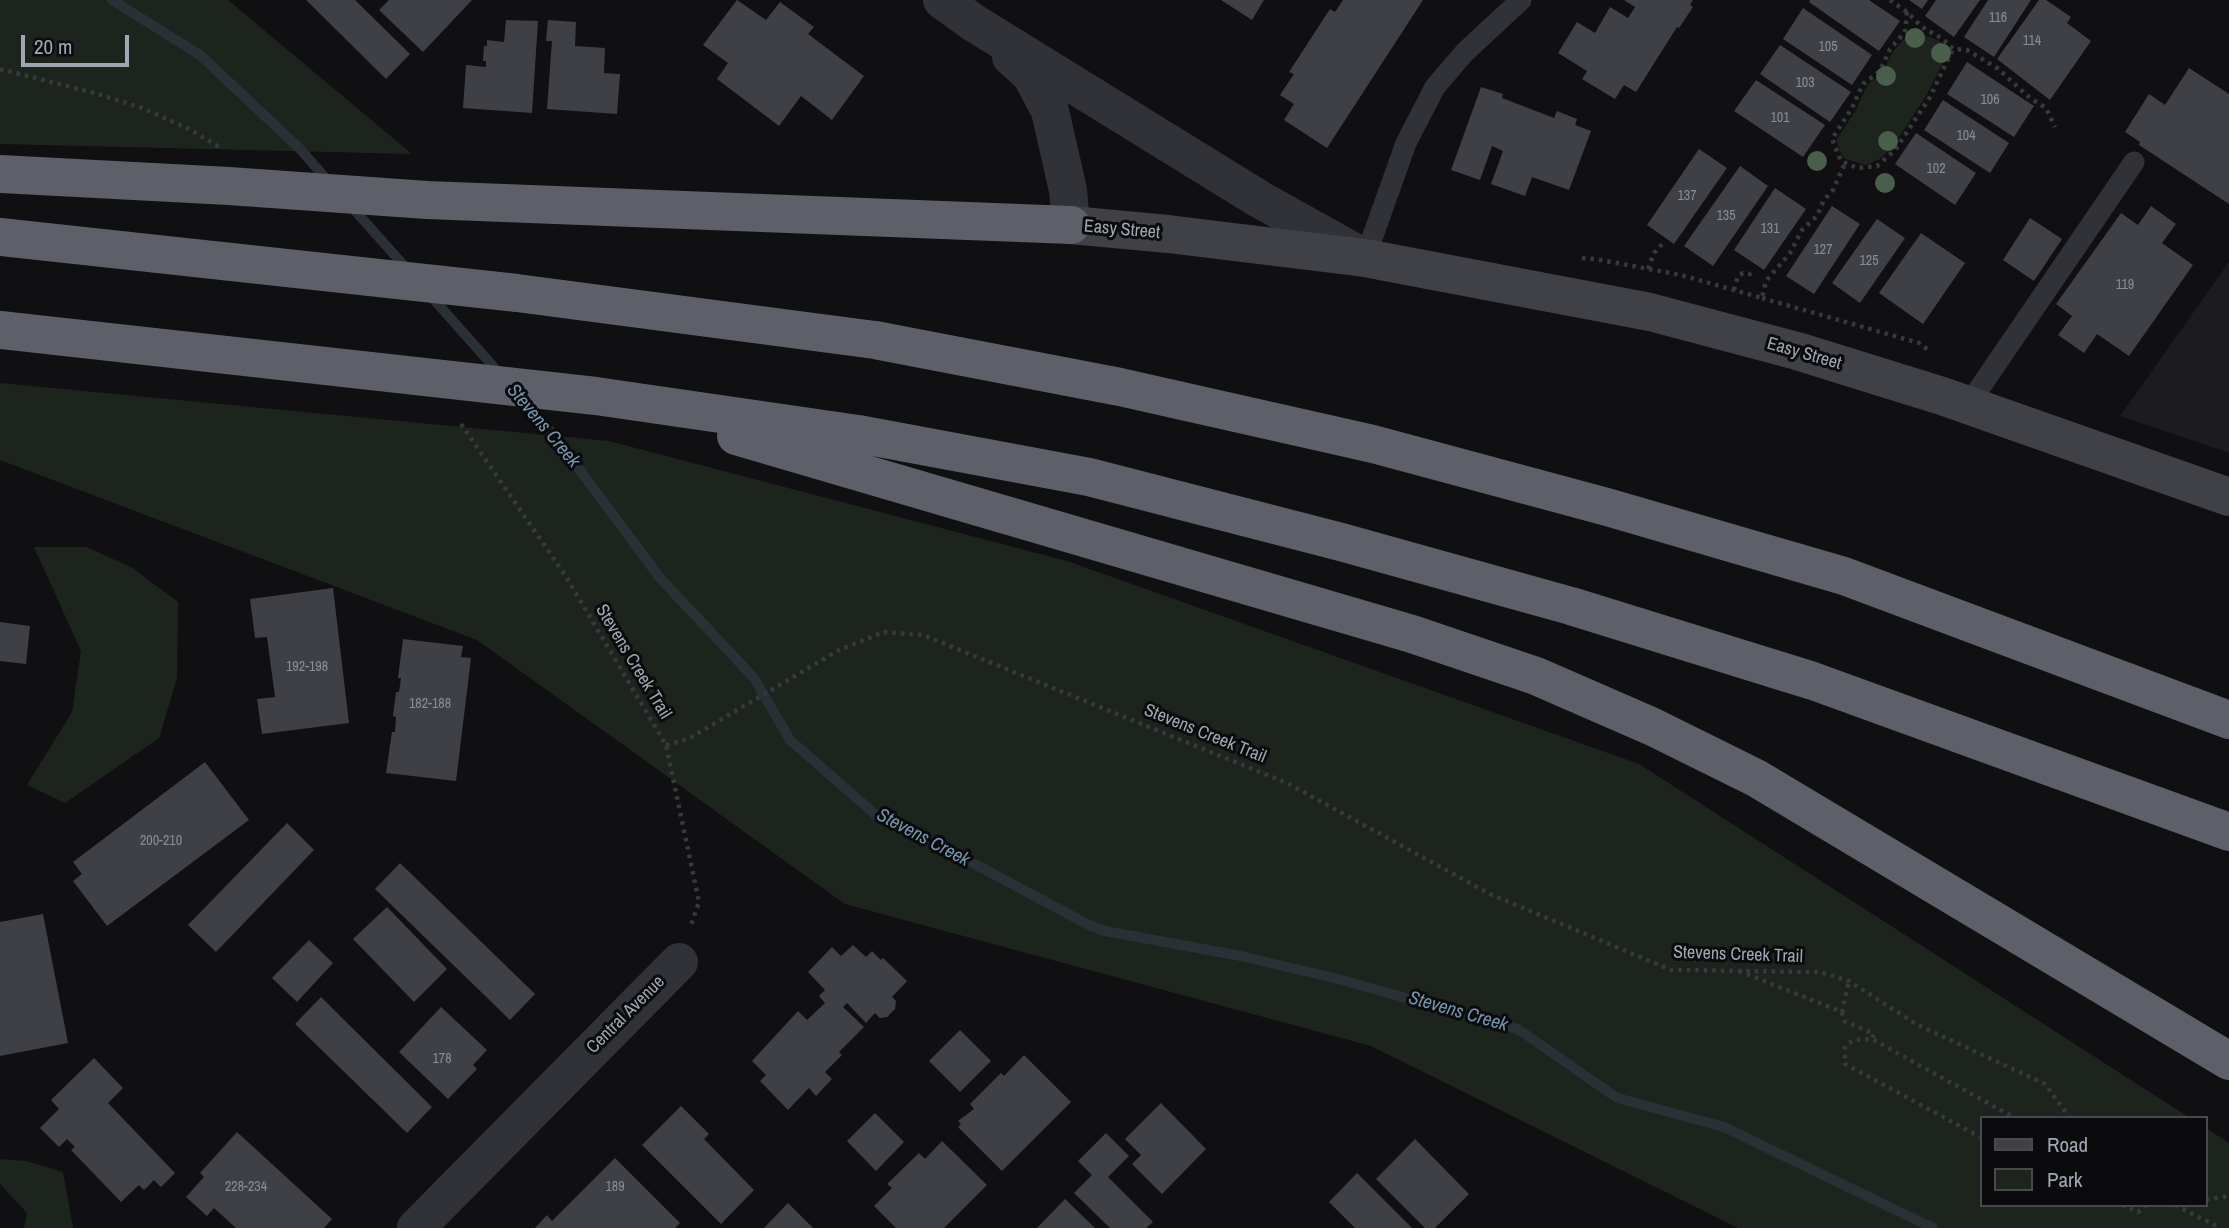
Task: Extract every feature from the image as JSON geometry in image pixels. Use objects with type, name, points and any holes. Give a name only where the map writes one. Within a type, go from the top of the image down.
[{"type":"highway","points":[[0,174],[229,169],[427,200],[1070,225]]},
{"type":"highway","points":[[0,237],[517,293],[875,340],[1120,387],[1373,444],[1607,507],[1844,576],[2229,720]]},
{"type":"highway","points":[[0,330],[596,396],[858,434],[1089,477],[1341,542],[1571,606],[1813,681],[2229,832]]},
{"type":"highway","points":[[596,396],[1412,634],[1536,676],[1653,727],[1756,778],[2229,1061]]},
{"type":"street","name":"Easy Street","points":[[943,0],[974,23],[1259,199],[1365,258]]},
{"type":"street","name":"Easy Street","points":[[974,23],[1031,75],[1050,111],[1068,190],[1070,225],[1365,258],[1650,312],[1797,351],[1968,405],[2229,497]]},
{"type":"street","name":"Central Avenue","points":[[416,1228],[679,962]]},
{"type":"lane","points":[[1365,258],[1406,143],[1435,87],[1465,52],[1521,0]]},
{"type":"lane","points":[[1968,405],[2134,162]]},
{"type":"path","points":[[1890,0],[1954,49],[1967,50],[1997,68],[2030,98],[2046,108],[2055,127]]},
{"type":"path","points":[[1907,12],[1905,32],[1890,49],[1880,71],[1863,84],[1852,108],[1832,139],[1841,162],[1857,168],[1877,166],[1895,150],[1930,97],[1954,49]]},
{"type":"path","points":[[0,69],[142,108],[188,129],[229,169]]},
{"type":"path","points":[[1575,258],[1595,258],[1648,269],[1762,298],[1766,281],[1790,253],[1802,230],[1817,216],[1845,163]]},
{"type":"path","points":[[1648,269],[1654,253],[1664,242]]},
{"type":"path","points":[[1734,290],[1738,276],[1743,273],[1750,274],[1754,270]]},
{"type":"path","name":"Stevens Creek Trail","points":[[461,424],[565,575],[666,744],[688,739],[839,650],[884,632],[923,635],[1287,783],[1490,894],[1671,970],[1820,972],[1849,981],[1916,1024],[2045,1084],[2069,1116]]},
{"type":"path","name":"Central Avenue","points":[[666,744],[699,902],[679,962]]},
{"type":"path","points":[[1734,969],[1842,1012]]},
{"type":"path","points":[[1849,981],[1842,1012],[1844,1021],[1874,1034],[1872,1039]]},
{"type":"path","points":[[1980,1137],[1845,1064],[1844,1047],[1853,1040],[1872,1039],[2011,1116]]},
{"type":"path","points":[[2208,1200],[2229,1196]]},
{"type":"path","points":[[2127,1207],[2138,1212],[2144,1207]]},
{"type":"path","points":[[2179,1207],[2221,1228]]},
{"type":"shaded area","points":[[2229,262],[2229,453],[2120,416]]},
{"type":"green space","points":[[0,0],[228,0],[412,154],[0,144]]},
{"type":"green space","points":[[1912,31],[1940,41],[1946,48],[1946,57],[1926,96],[1894,145],[1880,159],[1865,165],[1843,158],[1836,140],[1856,110],[1867,85],[1883,72],[1893,51]]},
{"type":"green space","points":[[0,383],[609,441],[1067,561],[1639,764],[2187,1116],[1980,1116],[1980,1207],[2208,1207],[2208,1129],[2229,1143],[2229,1228],[1738,1228],[1371,1046],[845,904],[477,640],[0,460]]},
{"type":"green space","points":[[34,547],[86,547],[131,567],[178,602],[177,678],[159,738],[65,803],[27,785],[72,712],[81,651]]},
{"type":"green space","points":[[0,1159],[26,1161],[63,1172],[73,1228],[24,1228],[27,1213],[0,1184]]},
{"type":"building","points":[[306,0],[355,0],[410,54],[386,79]]},
{"type":"building","points":[[389,0],[472,0],[423,52],[379,10]]},
{"type":"building","points":[[737,0],[766,20],[780,2],[814,27],[808,34],[864,76],[832,120],[801,96],[779,126],[717,79],[728,63],[703,45]]},
{"type":"building","points":[[1221,0],[1264,0],[1252,20]]},
{"type":"building","points":[[1343,0],[1423,0],[1327,148],[1284,120],[1294,104],[1280,95],[1294,74],[1289,72],[1330,9],[1335,12]]},
{"type":"building","points":[[1624,0],[1693,0],[1690,5],[1693,7],[1679,28],[1677,27],[1636,92],[1624,85],[1615,99],[1582,79],[1587,71],[1558,53],[1577,22],[1595,33],[1610,7],[1628,18],[1635,7]]},
{"type":"building","points":[[1869,0],[1900,21],[1879,51],[1809,2]]},
{"type":"building","points":[[1909,0],[1928,0],[1922,9]]},
{"type":"building","points":[[1936,0],[1980,0],[1954,37],[1925,16]]},
{"type":"building","points":[[1988,0],[2031,0],[1994,57],[1964,37]]},
{"type":"building","points":[[2039,0],[2046,0],[2071,17],[2067,23],[2091,41],[2050,100],[1997,59]]},
{"type":"building","points":[[1803,8],[1872,55],[1852,85],[1783,39]]},
{"type":"building","points":[[506,20],[538,21],[532,113],[463,108],[466,65],[486,67],[486,61],[483,61],[484,46],[487,46],[487,40],[504,42]]},
{"type":"building","points":[[548,20],[576,22],[575,46],[605,48],[604,73],[620,74],[617,114],[547,109],[552,41],[546,41]]},
{"type":"building","points":[[1780,45],[1851,92],[1830,122],[1760,74]]},
{"type":"building","points":[[1967,62],[2034,106],[2014,137],[1947,94]]},
{"type":"building","points":[[2189,68],[2229,94],[2229,204],[2139,145],[2140,142],[2125,132],[2149,94],[2165,105]]},
{"type":"building","points":[[1756,80],[1825,125],[1803,157],[1734,111]]},
{"type":"building","points":[[1481,87],[1503,94],[1502,98],[1554,118],[1557,111],[1577,119],[1575,125],[1591,131],[1569,190],[1532,177],[1525,196],[1491,184],[1503,151],[1492,146],[1480,180],[1451,170]]},
{"type":"building","points":[[1943,100],[2009,143],[1990,173],[1924,130]]},
{"type":"building","points":[[1916,133],[1976,173],[1955,205],[1895,164]]},
{"type":"building","points":[[1699,149],[1727,168],[1674,244],[1647,225]]},
{"type":"building","points":[[1740,166],[1768,186],[1713,266],[1684,246]]},
{"type":"building","points":[[1775,188],[1806,209],[1764,270],[1734,250]]},
{"type":"building","points":[[1832,206],[1860,224],[1814,294],[1786,276]]},
{"type":"building","points":[[2151,206],[2176,224],[2162,243],[2193,265],[2129,356],[2097,334],[2084,353],[2058,335],[2072,316],[2056,304],[2121,213],[2138,225]]},
{"type":"building","points":[[2030,218],[2062,239],[2034,281],[2003,260]]},
{"type":"building","points":[[1877,219],[1905,238],[1860,303],[1832,283]]},
{"type":"building","points":[[1921,233],[1965,263],[1923,324],[1879,293]]},
{"type":"building","points":[[333,588],[349,723],[262,734],[257,699],[275,697],[267,637],[255,638],[250,599]]},
{"type":"building","points":[[0,622],[30,626],[26,664],[0,661]]},
{"type":"building","points":[[403,639],[463,646],[461,657],[471,658],[456,781],[386,773],[392,732],[395,732],[396,717],[393,716],[401,678],[398,678]]},
{"type":"building","points":[[205,762],[249,820],[107,926],[73,881],[82,874],[73,862]]},
{"type":"building","points":[[287,823],[314,850],[216,952],[188,925]]},
{"type":"building","points":[[400,863],[535,994],[510,1020],[375,889]]},
{"type":"building","points":[[387,907],[447,969],[414,1002],[353,939]]},
{"type":"building","points":[[43,914],[68,1043],[0,1056],[0,922]]},
{"type":"building","points":[[309,940],[333,963],[297,1002],[272,978]]},
{"type":"building","points":[[853,945],[866,957],[872,951],[881,960],[883,958],[907,981],[892,997],[896,1001],[895,1009],[887,1017],[880,1018],[875,1013],[866,1023],[847,1003],[843,1007],[864,1027],[839,1052],[842,1055],[825,1072],[832,1079],[816,1096],[809,1088],[788,1110],[760,1081],[766,1075],[752,1061],[798,1011],[807,1020],[825,1003],[819,996],[825,990],[808,972],[832,947],[841,956]]},
{"type":"building","points":[[321,997],[432,1107],[407,1133],[295,1024]]},
{"type":"building","points":[[441,1007],[487,1050],[473,1065],[477,1069],[448,1099],[399,1052]]},
{"type":"building","points":[[960,1030],[991,1061],[960,1092],[929,1061]]},
{"type":"building","points":[[1024,1055],[1071,1102],[1002,1171],[958,1127],[961,1124],[958,1121],[974,1109],[970,1104],[1001,1073],[1004,1076]]},
{"type":"building","points":[[94,1058],[123,1088],[108,1103],[175,1173],[161,1187],[154,1180],[144,1190],[139,1185],[121,1202],[71,1150],[75,1147],[67,1139],[59,1147],[40,1128],[59,1109],[51,1100]]},
{"type":"building","points":[[1161,1103],[1206,1149],[1162,1194],[1132,1164],[1141,1155],[1125,1139]]},
{"type":"building","points":[[681,1106],[709,1134],[704,1139],[754,1190],[721,1224],[642,1145]]},
{"type":"building","points":[[875,1113],[904,1142],[876,1171],[847,1141]]},
{"type":"building","points":[[237,1132],[332,1219],[324,1228],[236,1228],[214,1208],[207,1216],[186,1197],[204,1177],[200,1173]]},
{"type":"building","points":[[1106,1133],[1129,1156],[1108,1177],[1153,1222],[1146,1228],[1110,1228],[1074,1193],[1092,1175],[1078,1161]]},
{"type":"building","points":[[1415,1139],[1469,1194],[1435,1228],[1425,1228],[1376,1179]]},
{"type":"building","points":[[942,1141],[987,1185],[944,1228],[896,1228],[874,1206],[892,1188],[887,1184],[919,1153],[925,1159]]},
{"type":"building","points":[[615,1158],[680,1223],[675,1228],[535,1228],[547,1215],[552,1221]]},
{"type":"building","points":[[1357,1173],[1412,1228],[1355,1228],[1329,1202]]},
{"type":"building","points":[[1065,1199],[1095,1228],[1037,1228]]},
{"type":"building","points":[[788,1203],[813,1228],[764,1228]]},
{"type":"waterway","name":"Stevens Creek","points":[[112,0],[200,55],[299,148],[330,183]]},
{"type":"waterway","name":"Stevens Creek","points":[[350,205],[407,269]]},
{"type":"waterway","name":"Stevens Creek","points":[[429,294],[500,374]]},
{"type":"waterway","name":"Stevens Creek","points":[[522,399],[553,434],[660,578],[754,678],[790,740],[876,815],[1105,931],[1241,956],[1338,979],[1518,1029],[1617,1098],[1724,1127],[1933,1228]]}]
